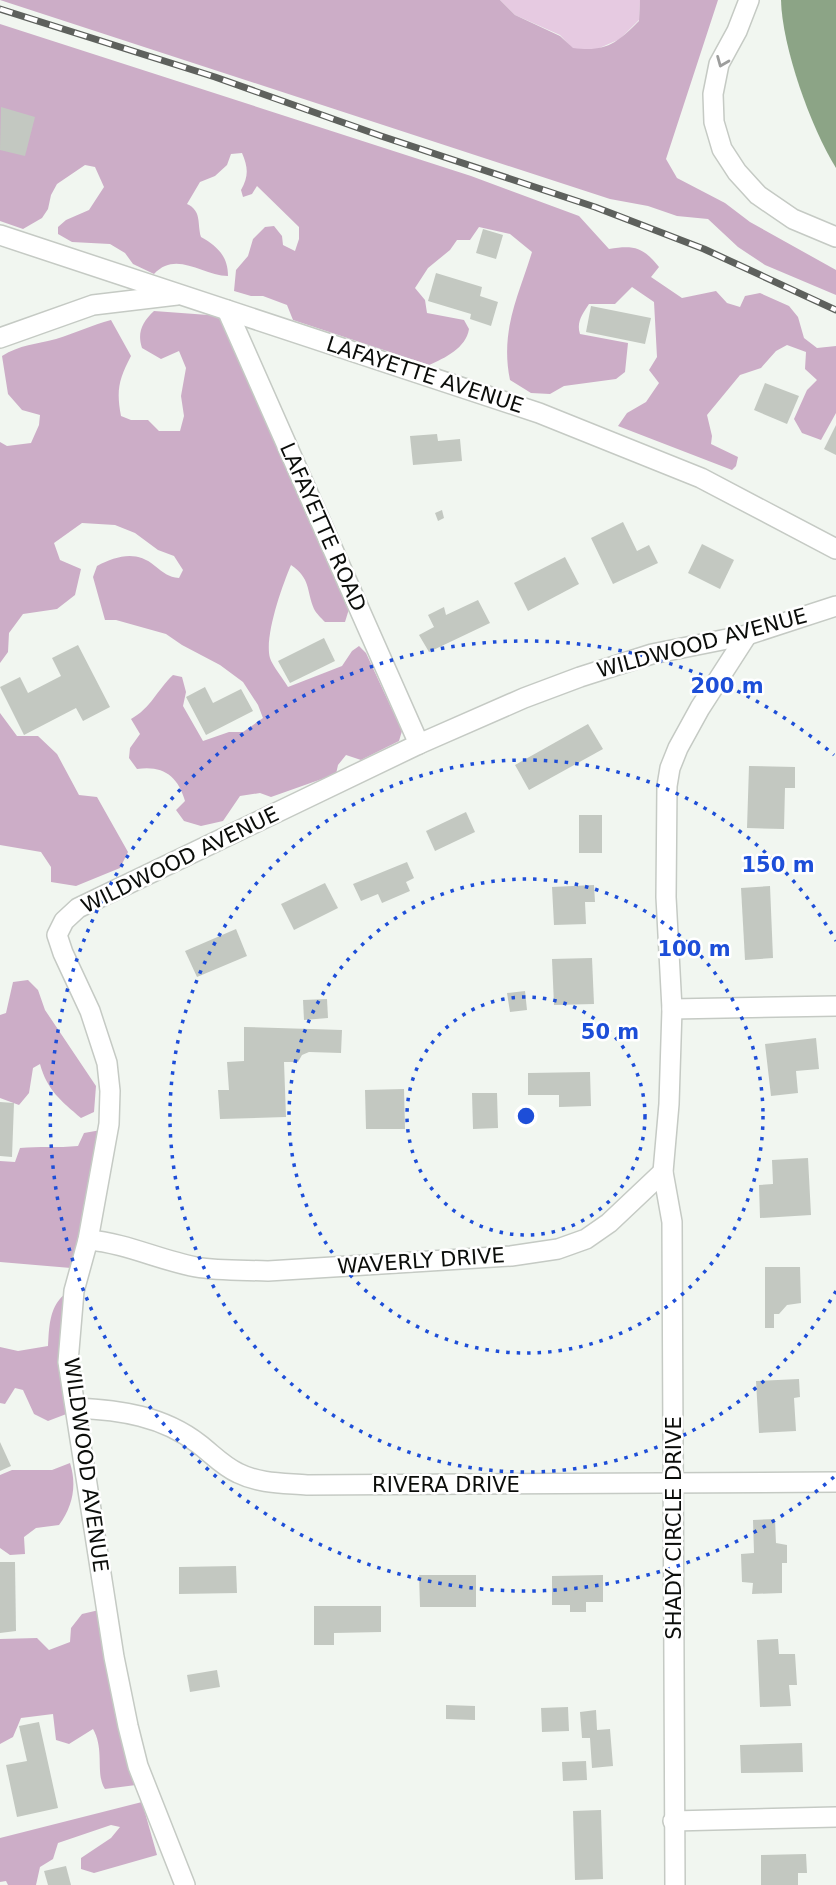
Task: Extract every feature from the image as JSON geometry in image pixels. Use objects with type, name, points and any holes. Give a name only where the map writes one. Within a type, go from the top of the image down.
[{"type":"street","points":[[749,0],[737,32],[719,64],[713,94],[714,122],[722,149],[737,172],[758,195],[793,219],[836,237]]},
{"type":"street","name":"LAFAYETTE AVENUE","points":[[0,234],[539,413],[701,478],[836,549]]},
{"type":"street","points":[[0,338],[93,305],[181,295]]},
{"type":"street","name":"LAFAYETTE ROAD","points":[[227,310],[419,744]]},
{"type":"street","name":"WILDWOOD AVENUE","points":[[185,1885],[138,1766],[128,1726],[114,1657],[68,1362],[74,1291],[88,1240],[109,1124],[110,1091],[107,1063],[99,1037],[57,935],[64,921],[78,908],[419,744],[524,698],[652,654],[747,635],[836,606]]},
{"type":"street","points":[[663,1172],[669,1104],[672,1009],[666,897],[667,786],[670,768],[678,748],[747,635]]},
{"type":"street","points":[[672,1009],[836,1006]]},
{"type":"street","name":"WAVERLY DRIVE","points":[[88,1240],[121,1244],[195,1267],[241,1270],[268,1271],[511,1256],[558,1249],[586,1239],[609,1223],[663,1172]]},
{"type":"street","name":"SHADY CIRCLE DRIVE","points":[[663,1172],[672,1222],[675,1885]]},
{"type":"street","name":"RIVERA DRIVE","points":[[76,1408],[116,1410],[150,1418],[198,1443],[218,1461],[238,1473],[260,1481],[307,1485],[836,1482]]},
{"type":"street","points":[[673,1821],[836,1817]]},
{"type":"shaded area","points":[[0,0],[500,0],[515,15],[560,36],[573,48],[594,49],[617,41],[639,21],[640,0],[718,0],[666,159],[677,178],[725,203],[750,222],[836,270],[836,295],[765,265],[738,247],[708,219],[677,216],[648,206],[610,199]]},
{"type":"shaded area","points":[[500,0],[640,0],[639,20],[620,39],[595,50],[573,49],[560,35],[515,15]]},
{"type":"shaded area","points":[[781,0],[836,0],[836,168],[808,110],[792,63]]},
{"type":"shaded area","points":[[0,24],[471,176],[579,216],[609,249],[625,247],[643,251],[659,267],[651,277],[682,298],[716,291],[727,303],[740,307],[745,296],[760,293],[789,306],[798,317],[804,338],[817,348],[836,346],[836,413],[821,440],[802,433],[794,419],[807,390],[817,380],[805,369],[806,352],[787,345],[776,351],[761,368],[740,375],[707,415],[711,444],[738,457],[732,470],[618,426],[627,413],[646,402],[659,383],[649,370],[657,357],[654,302],[632,287],[615,304],[589,304],[579,326],[580,334],[628,343],[625,372],[616,379],[564,386],[550,394],[531,393],[510,380],[507,346],[512,314],[532,252],[510,234],[479,227],[470,240],[457,240],[450,250],[428,268],[415,288],[425,300],[427,313],[464,320],[469,329],[464,342],[442,359],[429,365],[293,320],[287,305],[263,296],[234,291],[236,270],[248,256],[253,239],[265,227],[274,226],[282,236],[283,245],[295,251],[299,239],[299,227],[257,186],[252,194],[243,197],[241,190],[247,172],[242,153],[231,154],[227,165],[215,176],[200,182],[187,204],[197,214],[201,237],[217,248],[224,257],[228,276],[181,264],[163,267],[154,274],[133,264],[125,253],[110,244],[72,242],[58,234],[58,227],[66,220],[89,210],[104,187],[95,167],[85,165],[57,184],[42,218],[23,229],[0,221]]},
{"type":"shaded area","points":[[154,311],[222,316],[349,609],[345,622],[325,622],[314,609],[305,580],[291,565],[269,638],[273,664],[288,687],[342,666],[359,646],[366,653],[402,731],[399,741],[361,760],[346,755],[338,765],[336,774],[271,797],[260,793],[240,796],[223,821],[201,826],[184,821],[176,810],[185,801],[174,779],[162,771],[137,769],[129,758],[130,748],[140,734],[131,719],[144,710],[173,675],[182,677],[186,692],[183,706],[203,741],[229,732],[243,732],[263,718],[258,705],[243,682],[220,665],[166,634],[116,620],[105,620],[93,577],[97,566],[119,557],[134,556],[148,561],[169,576],[179,578],[183,570],[174,556],[158,550],[135,533],[115,525],[82,523],[54,543],[60,560],[81,569],[75,595],[57,609],[23,614],[9,633],[8,652],[0,663],[0,442],[7,446],[31,443],[39,425],[40,415],[22,410],[8,394],[2,356],[22,347],[56,339],[111,320],[131,356],[120,385],[121,416],[131,420],[148,420],[159,431],[180,431],[184,416],[181,396],[186,368],[179,351],[161,359],[142,348],[142,328]]},
{"type":"shaded area","points":[[0,713],[17,736],[38,736],[57,754],[79,795],[97,797],[128,852],[120,868],[76,886],[51,882],[51,867],[41,852],[0,845]]},
{"type":"shaded area","points":[[28,980],[38,990],[45,1010],[96,1086],[94,1112],[81,1118],[51,1088],[40,1064],[33,1068],[29,1093],[19,1105],[0,1098],[0,1015],[6,1013],[13,982]]},
{"type":"shaded area","points":[[101,1130],[84,1235],[71,1268],[0,1262],[0,1161],[15,1162],[20,1148],[78,1146],[84,1133]]},
{"type":"shaded area","points":[[64,1295],[62,1368],[69,1413],[48,1421],[34,1414],[23,1390],[15,1388],[5,1404],[0,1403],[0,1347],[18,1351],[48,1346],[53,1312]]},
{"type":"shaded area","points":[[70,1463],[72,1495],[68,1510],[59,1525],[36,1528],[24,1537],[25,1554],[10,1555],[0,1548],[0,1475],[12,1470],[52,1470]]},
{"type":"shaded area","points":[[99,1610],[136,1785],[105,1789],[101,1776],[99,1745],[93,1729],[69,1744],[56,1740],[53,1714],[21,1718],[13,1737],[0,1744],[0,1639],[37,1638],[49,1650],[70,1642],[71,1628],[82,1614]]},
{"type":"shaded area","points":[[142,1802],[157,1855],[94,1873],[81,1869],[81,1858],[111,1838],[120,1827],[111,1825],[58,1843],[53,1859],[40,1867],[36,1885],[8,1885],[6,1881],[0,1882],[0,1838]]},
{"type":"building","points":[[1,107],[35,117],[25,156],[0,150]]},
{"type":"building","points":[[483,229],[503,235],[496,259],[476,253]]},
{"type":"building","points":[[436,273],[482,287],[480,296],[498,302],[491,326],[470,319],[471,314],[428,301]]},
{"type":"building","points":[[591,306],[651,318],[645,344],[586,332]]},
{"type":"building","points":[[765,383],[799,396],[787,424],[754,410]]},
{"type":"building","points":[[836,425],[836,455],[824,449]]},
{"type":"building","points":[[437,434],[438,441],[460,439],[462,461],[413,465],[410,436]]},
{"type":"building","points":[[442,510],[444,518],[438,521],[435,513]]},
{"type":"building","points":[[623,522],[637,551],[649,545],[658,563],[613,584],[591,538]]},
{"type":"building","points":[[702,544],[734,560],[720,589],[688,573]]},
{"type":"building","points":[[565,557],[579,584],[528,611],[514,583]]},
{"type":"building","points":[[478,600],[490,623],[429,652],[419,635],[434,627],[428,615],[444,607],[446,615]]},
{"type":"building","points":[[324,638],[335,661],[290,683],[278,661]]},
{"type":"building","points":[[78,645],[110,707],[83,721],[76,708],[24,735],[0,687],[20,677],[28,693],[61,676],[52,658]]},
{"type":"building","points":[[205,687],[213,703],[241,689],[253,711],[206,735],[186,697]]},
{"type":"building","points":[[588,724],[603,749],[529,790],[515,765]]},
{"type":"building","points":[[749,766],[795,767],[795,788],[785,788],[784,829],[747,828]]},
{"type":"building","points":[[466,812],[475,832],[435,851],[426,831]]},
{"type":"building","points":[[579,815],[602,815],[602,853],[579,853]]},
{"type":"building","points":[[407,862],[414,878],[406,882],[410,891],[382,903],[378,894],[361,901],[353,884]]},
{"type":"building","points":[[325,883],[338,908],[294,930],[281,904]]},
{"type":"building","points":[[594,885],[595,902],[585,902],[586,924],[554,925],[552,887]]},
{"type":"building","points":[[770,886],[773,958],[745,960],[741,888]]},
{"type":"building","points":[[236,929],[247,956],[197,977],[185,951]]},
{"type":"building","points":[[592,958],[594,1004],[554,1005],[552,959]]},
{"type":"building","points":[[525,991],[527,1010],[510,1012],[507,993]]},
{"type":"building","points":[[327,999],[328,1018],[304,1020],[303,1000]]},
{"type":"building","points":[[244,1027],[342,1030],[341,1053],[309,1052],[302,1055],[298,1062],[284,1062],[286,1117],[220,1119],[218,1090],[229,1090],[227,1062],[244,1061]]},
{"type":"building","points":[[816,1038],[819,1069],[796,1071],[798,1093],[771,1096],[765,1044]]},
{"type":"building","points":[[590,1072],[591,1106],[559,1107],[559,1095],[528,1095],[528,1073]]},
{"type":"building","points":[[404,1089],[405,1129],[366,1129],[365,1090]]},
{"type":"building","points":[[472,1093],[497,1093],[498,1128],[473,1129]]},
{"type":"building","points":[[0,1102],[14,1103],[12,1157],[0,1156]]},
{"type":"building","points":[[808,1158],[811,1215],[760,1218],[759,1185],[773,1184],[772,1160]]},
{"type":"building","points":[[765,1267],[800,1267],[801,1303],[787,1305],[779,1314],[774,1314],[774,1328],[765,1328]]},
{"type":"building","points":[[799,1379],[800,1397],[794,1398],[796,1431],[759,1433],[756,1381]]},
{"type":"building","points":[[0,1442],[11,1466],[0,1471]]},
{"type":"building","points":[[775,1519],[776,1543],[787,1545],[787,1563],[782,1563],[782,1593],[752,1594],[753,1583],[742,1582],[741,1554],[754,1553],[753,1520]]},
{"type":"building","points":[[0,1562],[15,1562],[16,1631],[0,1633]]},
{"type":"building","points":[[236,1566],[237,1593],[179,1594],[179,1567]]},
{"type":"building","points":[[419,1575],[476,1575],[476,1607],[420,1607]]},
{"type":"building","points":[[603,1575],[603,1602],[586,1602],[586,1612],[570,1612],[570,1605],[552,1605],[552,1576]]},
{"type":"building","points":[[314,1606],[381,1606],[381,1632],[334,1633],[334,1645],[314,1645]]},
{"type":"building","points":[[778,1639],[779,1654],[795,1654],[797,1685],[789,1685],[791,1706],[760,1707],[757,1640]]},
{"type":"building","points":[[217,1670],[220,1687],[190,1692],[187,1675]]},
{"type":"building","points":[[446,1705],[475,1706],[475,1720],[446,1719]]},
{"type":"building","points":[[568,1707],[569,1731],[542,1732],[541,1708]]},
{"type":"building","points":[[596,1710],[597,1730],[610,1729],[613,1766],[592,1768],[590,1738],[582,1738],[580,1712]]},
{"type":"building","points":[[39,1722],[58,1808],[17,1817],[6,1765],[27,1761],[19,1726]]},
{"type":"building","points":[[802,1743],[803,1772],[741,1773],[740,1745]]},
{"type":"building","points":[[586,1761],[587,1780],[563,1781],[562,1762]]},
{"type":"building","points":[[601,1810],[603,1879],[575,1880],[573,1811]]},
{"type":"building","points":[[806,1854],[807,1873],[798,1873],[798,1885],[761,1885],[761,1855]]},
{"type":"building","points":[[66,1866],[71,1885],[48,1885],[44,1871]]},
{"type":"railway","points":[[0,9],[215,77],[595,207],[704,249],[836,310]]}]
